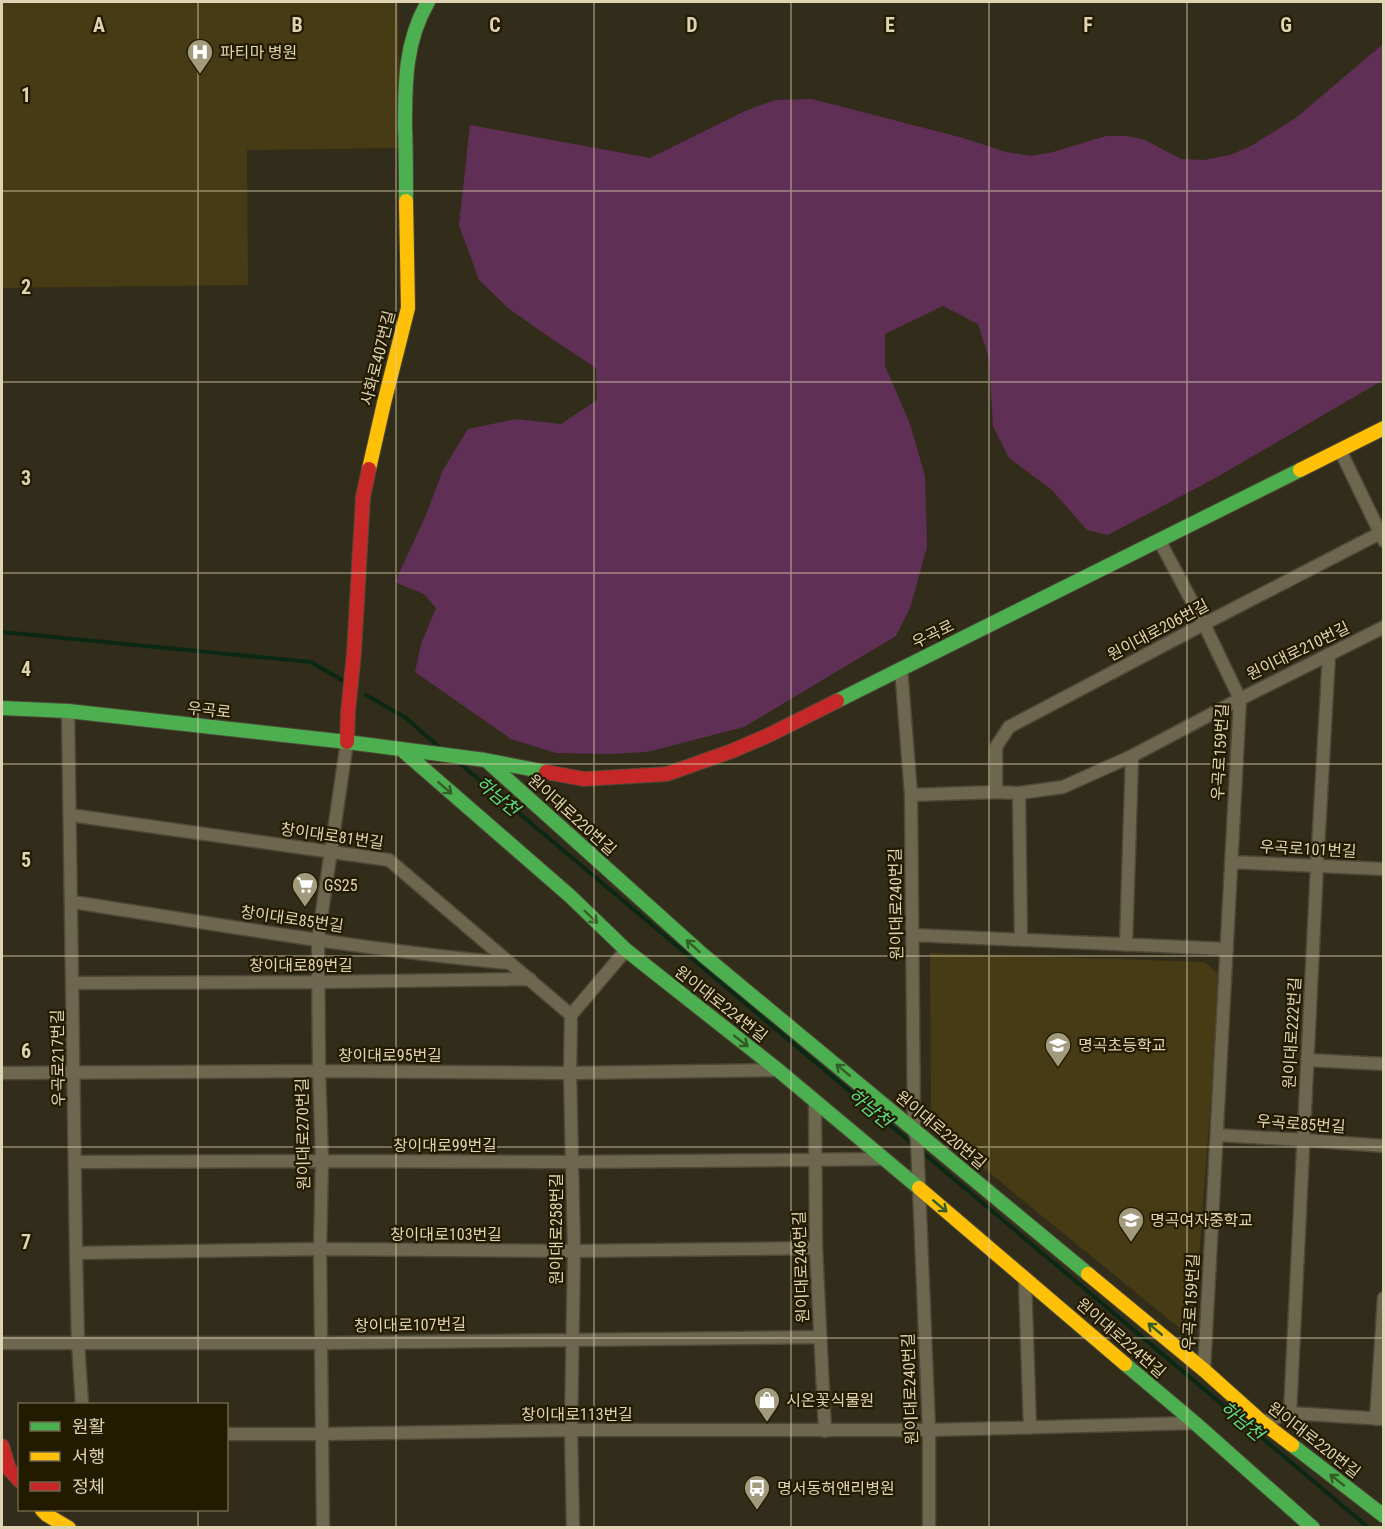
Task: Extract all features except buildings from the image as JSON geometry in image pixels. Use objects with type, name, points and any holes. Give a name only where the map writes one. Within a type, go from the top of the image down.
[{"type":"street","name":"사화로407번길","points":[[347,742],[363,497],[408,308],[406,65],[412,37],[428,2]]},
{"type":"street","name":"우곡로","points":[[2,708],[68,711],[347,742],[480,760],[584,779],[668,774],[769,735],[1383,428]]},
{"type":"street","points":[[1340,450],[1382,535]]},
{"type":"street","name":"원이대로206번길","points":[[996,792],[996,747],[1009,727],[1204,624],[1382,535]]},
{"type":"street","name":"우곡로159번길","points":[[1159,540],[1204,624],[1240,699],[1204,1370]]},
{"type":"street","name":"원이대로210번길","points":[[911,795],[1019,793],[1063,787],[1132,756],[1383,627]]},
{"type":"street","name":"원이대로222번길","points":[[1290,1413],[1304,1140],[1313,1060],[1317,866],[1329,654]]},
{"type":"street","name":"원이대로240번길","points":[[902,668],[911,795],[915,1134],[928,1430],[929,1527]]},
{"type":"street","name":"우곡로217번길","points":[[68,711],[76,1252],[82,1403]]},
{"type":"street","name":"원이대로270번길","points":[[323,1527],[320,1249],[322,1161],[318,939],[347,742]]},
{"type":"street","name":"원이대로224번길","points":[[407,750],[627,950],[778,1070],[884,1159],[918,1182],[1025,1279],[1195,1423],[1313,1527]]},
{"type":"street","points":[[1126,945],[1132,756]]},
{"type":"street","name":"원이대로220번길","points":[[480,760],[703,955],[915,1134],[1204,1370],[1262,1422],[1383,1515]]},
{"type":"street","points":[[1019,793],[1021,940]]},
{"type":"street","name":"창이대로81번길","points":[[70,815],[389,860],[571,1014]]},
{"type":"street","name":"우곡로101번길","points":[[1231,862],[1383,869]]},
{"type":"street","name":"창이대로85번길","points":[[72,902],[318,939],[509,963]]},
{"type":"street","points":[[914,935],[1227,949]]},
{"type":"street","points":[[571,1014],[627,950]]},
{"type":"street","name":"창이대로89번길","points":[[73,983],[530,979]]},
{"type":"street","name":"원이대로258번길","points":[[571,1014],[574,1251],[571,1430],[573,1527]]},
{"type":"street","points":[[1313,1060],[1383,1064]]},
{"type":"street","name":"창이대로95번길","points":[[2,1073],[319,1071],[570,1073],[778,1070]]},
{"type":"street","name":"원이대로246번길","points":[[815,1102],[816,1248],[825,1431]]},
{"type":"street","name":"우곡로85번길","points":[[1217,1135],[1383,1146]]},
{"type":"street","name":"창이대로99번길","points":[[76,1162],[572,1162],[884,1159]]},
{"type":"street","name":"창이대로103번길","points":[[76,1252],[816,1248]]},
{"type":"street","points":[[1025,1279],[1030,1428]]},
{"type":"street","points":[[1262,1422],[1290,1413],[1380,1419],[1383,1298]]},
{"type":"street","name":"창이대로107번길","points":[[2,1343],[321,1343],[820,1337]]},
{"type":"street","points":[[928,1430],[1195,1423]]},
{"type":"street","name":"창이대로113번길","points":[[228,1434],[571,1430],[928,1430]]},
{"type":"street","points":[[2,1446],[9,1469],[18,1479]]},
{"type":"street","points":[[44,1511],[69,1527]]},
{"type":"shaded area","name":"파티마 병원","points":[[2,2],[398,2],[400,148],[247,150],[248,285],[2,288]]},
{"type":"shaded area","points":[[1383,44],[1383,380],[1219,476],[1108,535],[1087,530],[1052,490],[1009,458],[993,426],[989,359],[978,324],[943,306],[885,334],[885,366],[910,424],[925,476],[927,547],[910,608],[896,636],[744,727],[647,752],[556,753],[511,739],[415,672],[421,644],[436,608],[424,594],[395,582],[426,515],[443,470],[468,429],[516,419],[561,424],[597,400],[596,368],[508,308],[479,280],[459,225],[470,125],[650,158],[745,111],[775,100],[812,99],[963,138],[1006,152],[1031,156],[1053,152],[1106,136],[1128,136],[1145,140],[1181,159],[1204,160],[1230,155],[1251,146],[1297,117]]},
{"type":"shaded area","points":[[930,953],[1205,962],[1220,976],[1193,1339],[944,1136],[931,1121]]},
{"type":"waterway","points":[[2,632],[311,662],[347,683]]},
{"type":"waterway","name":"하남천","points":[[366,695],[406,718],[440,748]]},
{"type":"waterway","name":"하남천","points":[[458,762],[914,1145]]},
{"type":"waterway","name":"하남천","points":[[922,1152],[1369,1528]]},
{"type":"traffic: fast","points":[[406,201],[406,78],[415,32],[428,2]]},
{"type":"traffic: fast","points":[[837,701],[1300,470]]},
{"type":"traffic: fast","points":[[2,708],[68,711],[347,742],[485,760],[546,772]]},
{"type":"traffic: fast","points":[[401,749],[570,896],[626,950],[778,1070],[919,1188]]},
{"type":"traffic: fast","points":[[487,761],[703,955],[1088,1274]]},
{"type":"traffic: fast","points":[[1125,1364],[1313,1528]]},
{"type":"traffic: fast","points":[[1292,1445],[1384,1516]]},
{"type":"traffic: slow","points":[[369,469],[408,308],[406,201]]},
{"type":"traffic: slow","points":[[1300,470],[1384,428]]},
{"type":"traffic: slow","points":[[919,1188],[1125,1364]]},
{"type":"traffic: slow","points":[[1088,1274],[1292,1445]]},
{"type":"traffic: slow","points":[[43,1511],[69,1528]]},
{"type":"traffic: jam","points":[[347,742],[363,497],[369,469]]},
{"type":"traffic: jam","points":[[546,772],[584,779],[667,774],[732,751],[837,701]]},
{"type":"traffic: jam","points":[[2,1446],[9,1469],[18,1479]]},
{"type":"place","name":"파티마 병원","points":[[200,75]]},
{"type":"place","name":"GS25","points":[[305,908]]},
{"type":"place","name":"명곡초등학교","points":[[1058,1068]]},
{"type":"place","name":"명곡여자중학교","points":[[1131,1243]]},
{"type":"place","name":"시온꽃식물원","points":[[767,1423]]},
{"type":"place","name":"명서동허앤리병원","points":[[757,1511]]}]
